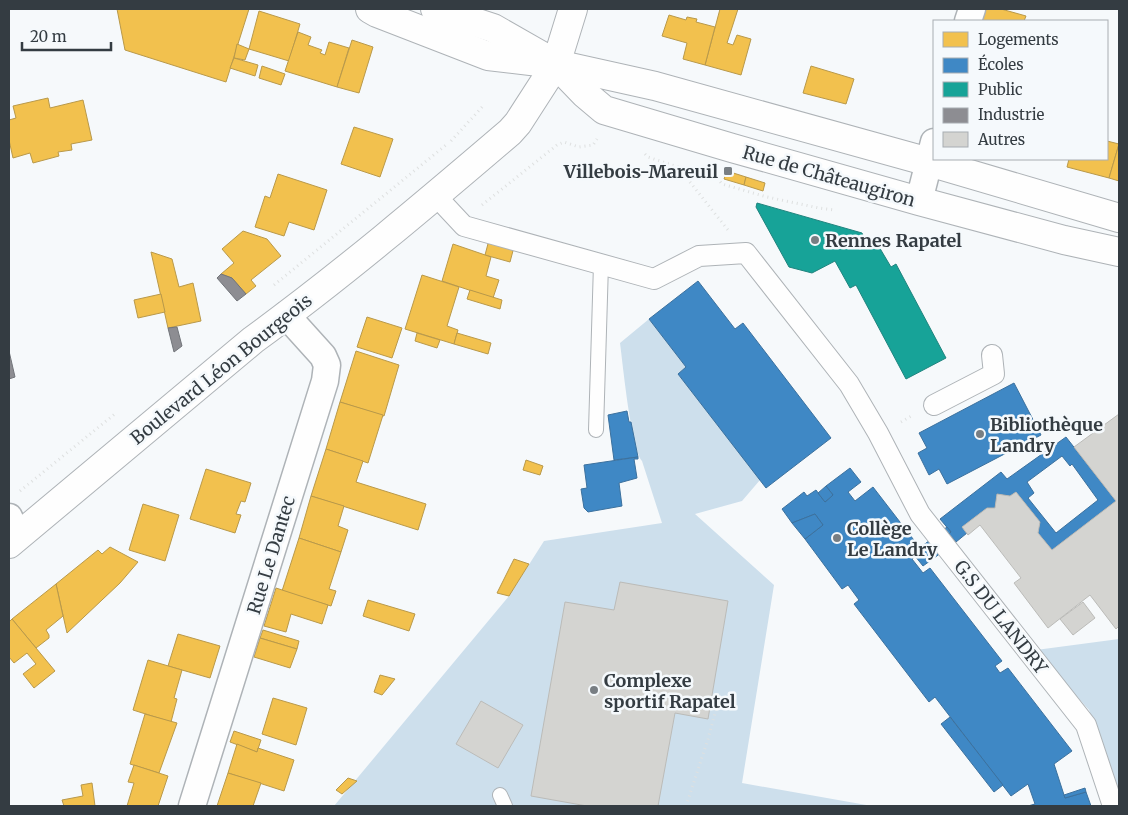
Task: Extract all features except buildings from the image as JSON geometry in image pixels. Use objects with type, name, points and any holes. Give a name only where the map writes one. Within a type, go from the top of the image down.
[{"type":"main road","name":"Rue de Châteaugiron","points":[[370,9],[488,56],[556,64],[932,152]]},
{"type":"main road","name":"Rue de Châteaugiron","points":[[435,9],[493,28],[556,64],[585,94],[604,110],[723,146],[919,201],[1064,240],[1119,252]]},
{"type":"main road","name":"Boulevard Léon Bourgeois","points":[[12,532],[286,315],[510,132],[518,123],[556,64],[572,9]]},
{"type":"main road","name":"Rue de Châteaugiron","points":[[955,160],[1119,218]]},
{"type":"street","points":[[919,201],[932,152]]},
{"type":"street","points":[[435,195],[464,226],[601,264]]},
{"type":"street","name":"G.S DU LANDRY","points":[[601,264],[654,279],[699,256],[746,253],[848,384],[878,433],[920,514],[1086,726],[1113,806]]},
{"type":"street","name":"Rue Le Dantec","points":[[192,806],[325,381],[327,365],[323,356],[286,315]]},
{"type":"street","points":[[934,405],[994,374],[992,355]]},
{"type":"lane","points":[[596,430],[601,264]]},
{"type":"path","points":[[478,208],[557,145],[564,142],[579,147],[593,145],[599,136]]},
{"type":"path","points":[[695,188],[725,226]]},
{"type":"path","points":[[878,433],[934,405]]},
{"type":"path","points":[[686,806],[717,706]]},
{"type":"shaded area","name":"Complexe sportif Rapatel","points":[[649,319],[686,367],[678,374],[760,480],[742,501],[695,514],[774,585],[742,783],[872,806],[334,806],[509,596],[544,541],[662,523],[634,440],[620,343]]},
{"type":"shaded area","points":[[1119,639],[1119,793],[1089,710],[1036,650]]},
{"type":"place","name":"Villebois-Mareuil","points":[[728,171]]},
{"type":"place","name":"Rennes Rapatel","points":[[815,240]]},
{"type":"place","name":"Bibliothèque Landry","points":[[980,434]]},
{"type":"place","name":"Collège Le Landry","points":[[837,538]]},
{"type":"place","name":"Complexe sportif Rapatel","points":[[594,690]]}]
